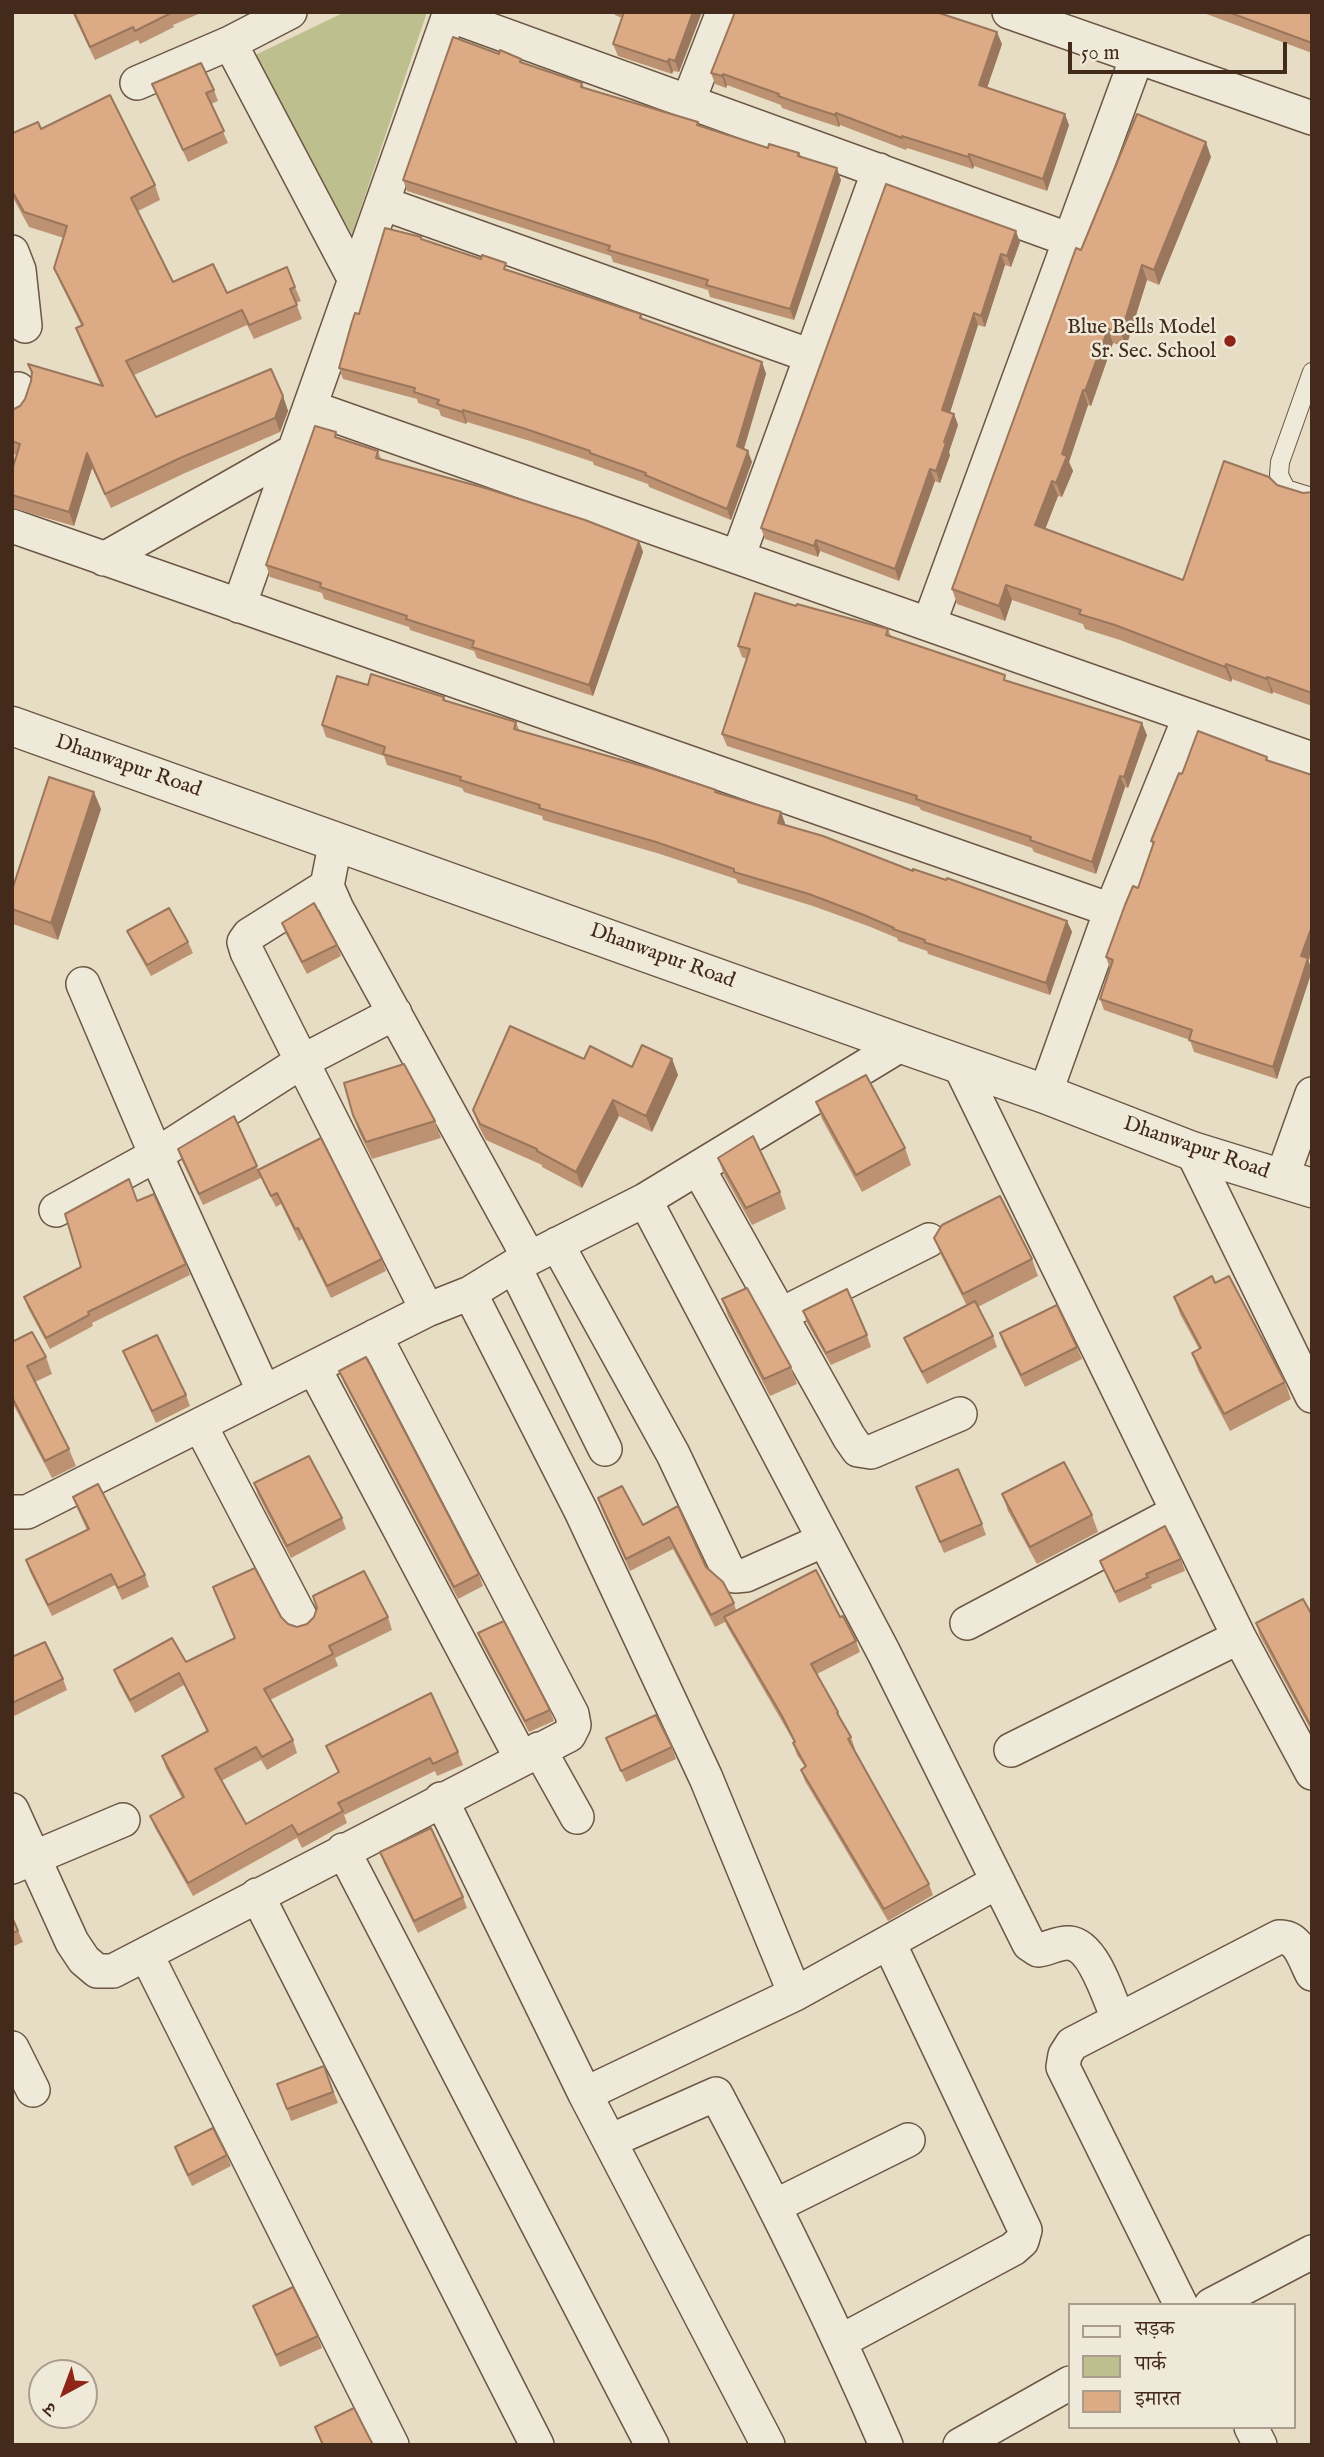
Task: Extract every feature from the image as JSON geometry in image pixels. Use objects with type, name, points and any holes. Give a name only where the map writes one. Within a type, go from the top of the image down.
[{"type":"street","points":[[137,83],[230,43],[290,12]]},
{"type":"street","points":[[688,102],[723,12]]},
{"type":"street","points":[[239,606],[450,13],[1070,240]]},
{"type":"street","points":[[1025,15],[1312,118]]},
{"type":"street","points":[[230,43],[355,280]]},
{"type":"street","points":[[929,624],[1137,57]]},
{"type":"street","points":[[738,557],[879,170]]},
{"type":"street","points":[[382,203],[811,356]]},
{"type":"street","points":[[12,252],[19,270],[25,326]]},
{"type":"street","points":[[310,407],[1312,759]]},
{"type":"street","points":[[104,558],[294,451]]},
{"type":"street","points":[[12,526],[1111,910]]},
{"type":"street","points":[[1045,1094],[1111,910],[1191,716]]},
{"type":"street","name":"Dhanwapur Road","points":[[12,726],[958,1062],[1192,1152],[1297,1183]]},
{"type":"street","points":[[336,840],[327,886],[337,909],[533,1256],[673,1454],[728,1570],[735,1576],[746,1575],[824,1540]]},
{"type":"street","points":[[327,886],[249,935],[244,942],[301,1062],[427,1310]]},
{"type":"street","points":[[83,984],[156,1155],[264,1392]]},
{"type":"street","points":[[56,1210],[156,1155],[301,1062],[395,1013]]},
{"type":"street","points":[[12,1512],[27,1512],[427,1310],[470,1293],[533,1256],[645,1200],[902,1044]]},
{"type":"street","points":[[958,1062],[1239,1637],[1312,1773]]},
{"type":"street","points":[[1297,1183],[1312,1094]]},
{"type":"street","points":[[1192,1152],[1312,1396]]},
{"type":"street","points":[[698,1168],[858,1450],[871,1452],[960,1414]]},
{"type":"street","points":[[645,1200],[884,1653],[1030,1944],[1038,1950],[1066,1942],[1079,1945],[1090,1955],[1118,2019]]},
{"type":"street","points":[[780,1315],[929,1240]]},
{"type":"street","points":[[533,1256],[605,1449]]},
{"type":"street","points":[[470,1293],[581,1511],[695,1754],[795,1994]]},
{"type":"street","points":[[12,1810],[24,1863],[83,1960],[97,1972],[113,1971],[569,1735],[574,1725],[572,1714],[375,1336]]},
{"type":"street","points":[[314,1368],[530,1754],[577,1817]]},
{"type":"street","points":[[200,1425],[302,1620]]},
{"type":"street","points":[[967,1623],[1177,1512]]},
{"type":"street","points":[[1011,1750],[1239,1637]]},
{"type":"street","points":[[441,1799],[585,2094],[768,2445]]},
{"type":"street","points":[[24,1863],[123,1820]]},
{"type":"street","points":[[343,1850],[652,2445]]},
{"type":"street","points":[[585,2094],[795,1994],[998,1882]]},
{"type":"street","points":[[257,1895],[537,2445]]},
{"type":"street","points":[[1180,2303],[1063,2067],[1065,2055],[1072,2044],[1279,1937],[1294,1940],[1312,1974]]},
{"type":"street","points":[[841,2341],[1013,2249],[1022,2241],[1025,2230],[889,1943]]},
{"type":"street","points":[[146,1954],[392,2445]]},
{"type":"street","points":[[12,2048],[33,2090]]},
{"type":"street","points":[[610,2141],[716,2094],[841,2341],[886,2445]]},
{"type":"street","points":[[775,2206],[908,2140]]},
{"type":"street","points":[[1215,2303],[1312,2252]]},
{"type":"street","points":[[960,2445],[1068,2384]]},
{"type":"street","points":[[1252,2429],[1259,2445]]},
{"type":"lane","points":[[1312,372],[1280,462],[1279,475],[1286,489],[1312,497]]},
{"type":"green space","points":[[345,12],[427,12],[352,234],[249,58]]},
{"type":"building","points":[[74,12],[169,14],[135,31],[133,27],[90,47]]},
{"type":"building","points":[[624,12],[693,12],[675,61],[669,59],[667,62],[613,44]]},
{"type":"building","points":[[735,12],[936,12],[997,32],[979,85],[1065,114],[1043,179],[969,154],[968,157],[902,138],[836,113],[835,115],[778,96],[779,94],[723,74],[711,73]]},
{"type":"building","points":[[1228,12],[1312,12],[1312,43]]},
{"type":"building","points":[[453,37],[499,54],[500,50],[521,59],[520,62],[582,83],[581,87],[698,122],[697,125],[768,148],[769,144],[799,153],[798,156],[837,168],[790,309],[706,285],[708,280],[608,250],[610,246],[403,180]]},
{"type":"building","points":[[201,63],[214,90],[206,93],[224,131],[183,150],[152,84]]},
{"type":"building","points":[[110,95],[155,185],[131,198],[173,282],[213,264],[227,293],[287,267],[295,287],[290,289],[297,305],[249,325],[242,310],[126,361],[156,417],[271,369],[283,396],[275,418],[180,458],[105,494],[87,453],[69,512],[12,495],[12,470],[20,444],[12,441],[12,410],[20,406],[25,399],[32,372],[28,364],[103,386],[76,328],[83,325],[54,268],[67,226],[24,212],[12,191],[12,131],[13,133],[38,122],[41,129]]},
{"type":"building","points":[[1137,114],[1206,142],[1154,270],[1142,265],[1121,333],[1108,329],[1085,391],[1083,390],[1062,454],[1067,456],[1056,483],[1052,481],[1035,525],[1183,580],[1224,461],[1269,477],[1277,485],[1303,493],[1312,492],[1312,693],[1226,664],[1225,667],[1079,614],[1081,610],[1006,585],[999,606],[952,589],[1076,248],[1081,250]]},
{"type":"building","points":[[886,184],[1016,231],[1007,256],[1001,254],[981,316],[974,313],[942,410],[954,414],[944,442],[946,443],[936,471],[930,469],[895,569],[816,540],[814,546],[761,528]]},
{"type":"building","points":[[385,228],[421,237],[481,259],[482,255],[506,263],[504,269],[641,314],[640,318],[762,362],[737,446],[748,451],[727,509],[590,451],[526,429],[437,404],[439,400],[414,392],[415,388],[339,368],[355,313],[359,314]]},
{"type":"building","points":[[315,426],[336,432],[335,437],[378,451],[376,458],[485,488],[585,520],[639,541],[589,685],[472,647],[474,641],[406,619],[407,616],[320,587],[321,583],[266,565]]},
{"type":"building","points":[[755,593],[888,629],[886,635],[1005,675],[1004,680],[1142,723],[1124,777],[1120,776],[1092,862],[1030,840],[1031,837],[916,799],[917,796],[722,734],[750,649],[738,646]]},
{"type":"building","points":[[371,674],[516,722],[514,729],[653,769],[781,812],[778,823],[823,836],[913,871],[946,880],[947,878],[1067,921],[1046,983],[924,942],[925,940],[809,894],[734,872],[734,869],[656,842],[539,808],[540,805],[460,780],[461,777],[383,754],[385,747],[322,725],[337,676],[368,685]]},
{"type":"building","points":[[1198,731],[1267,757],[1266,760],[1312,775],[1312,926],[1301,956],[1308,958],[1273,1067],[1189,1040],[1192,1030],[1100,999],[1113,960],[1106,957],[1125,905],[1133,886],[1138,888],[1154,842],[1151,841],[1179,773],[1182,774]]},
{"type":"building","points":[[49,777],[94,792],[51,923],[12,909],[12,890]]},
{"type":"building","points":[[314,903],[337,945],[302,962],[282,923]]},
{"type":"building","points":[[169,908],[188,942],[147,965],[127,931]]},
{"type":"building","points":[[510,1026],[584,1059],[590,1046],[632,1067],[642,1045],[672,1059],[646,1116],[613,1100],[576,1172],[537,1149],[480,1124],[473,1110]]},
{"type":"building","points":[[404,1064],[435,1121],[366,1142],[353,1115],[344,1083]]},
{"type":"building","points":[[866,1075],[905,1148],[856,1175],[816,1102]]},
{"type":"building","points":[[234,1116],[257,1166],[199,1194],[178,1149]]},
{"type":"building","points":[[753,1136],[780,1192],[746,1208],[718,1158]]},
{"type":"building","points":[[321,1138],[382,1259],[327,1286],[298,1228],[295,1229],[277,1193],[271,1196],[258,1170]]},
{"type":"building","points":[[129,1179],[137,1201],[154,1194],[186,1264],[88,1312],[89,1315],[46,1338],[24,1297],[81,1267],[65,1214]]},
{"type":"building","points":[[1000,1196],[1032,1259],[963,1294],[934,1238],[942,1225]]},
{"type":"building","points":[[1212,1276],[1215,1283],[1229,1276],[1285,1382],[1224,1414],[1192,1353],[1201,1348],[1174,1297]]},
{"type":"building","points":[[747,1288],[791,1367],[764,1379],[722,1299]]},
{"type":"building","points":[[847,1289],[867,1335],[826,1353],[803,1311]]},
{"type":"building","points":[[975,1301],[993,1336],[922,1372],[904,1338]]},
{"type":"building","points":[[1057,1305],[1077,1347],[1021,1375],[1000,1333]]},
{"type":"building","points":[[32,1332],[46,1357],[27,1366],[69,1449],[45,1461],[12,1397],[12,1342]]},
{"type":"building","points":[[157,1335],[186,1395],[152,1411],[123,1351]]},
{"type":"building","points":[[366,1357],[479,1574],[454,1587],[339,1371]]},
{"type":"building","points":[[309,1456],[342,1518],[287,1546],[254,1483]]},
{"type":"building","points":[[1064,1462],[1092,1515],[1030,1547],[1002,1494]]},
{"type":"building","points":[[958,1469],[982,1524],[940,1542],[916,1487]]},
{"type":"building","points":[[98,1484],[145,1575],[118,1588],[111,1574],[48,1605],[26,1560],[89,1529],[73,1497]]},
{"type":"building","points":[[622,1486],[643,1525],[678,1506],[706,1567],[723,1582],[734,1603],[711,1615],[669,1537],[626,1559],[598,1498]]},
{"type":"building","points":[[1165,1526],[1181,1559],[1146,1574],[1148,1577],[1115,1592],[1100,1561]]},
{"type":"building","points":[[255,1568],[281,1617],[288,1624],[297,1627],[307,1624],[314,1617],[317,1608],[313,1596],[364,1571],[388,1617],[329,1646],[333,1654],[264,1689],[293,1740],[262,1757],[256,1747],[215,1769],[246,1824],[339,1772],[326,1746],[431,1693],[458,1752],[433,1764],[430,1758],[338,1803],[343,1811],[298,1835],[292,1825],[188,1883],[150,1816],[184,1797],[162,1756],[208,1731],[179,1673],[130,1700],[114,1670],[172,1638],[186,1662],[235,1638],[213,1587]]},
{"type":"building","points":[[816,1570],[840,1617],[843,1616],[856,1641],[811,1664],[851,1737],[848,1739],[929,1884],[884,1909],[801,1770],[806,1766],[782,1716],[724,1617]]},
{"type":"building","points":[[1303,1599],[1312,1615],[1312,1728],[1256,1623]]},
{"type":"building","points":[[504,1621],[550,1710],[525,1721],[478,1633]]},
{"type":"building","points":[[45,1642],[63,1679],[12,1703],[12,1657]]},
{"type":"building","points":[[656,1715],[672,1747],[621,1771],[606,1738]]},
{"type":"building","points":[[431,1828],[463,1897],[414,1921],[380,1852]]},
{"type":"building","points":[[12,1917],[18,1931],[12,1933]]},
{"type":"building","points":[[324,2066],[333,2092],[287,2109],[277,2084]]},
{"type":"building","points":[[213,2128],[227,2155],[188,2175],[175,2147]]},
{"type":"building","points":[[293,2287],[318,2336],[276,2355],[253,2306]]},
{"type":"building","points":[[354,2408],[373,2445],[323,2445],[315,2427]]},
{"type":"place","name":"Blue Bells Model Sr. Sec. School","points":[[1230,341]]}]
